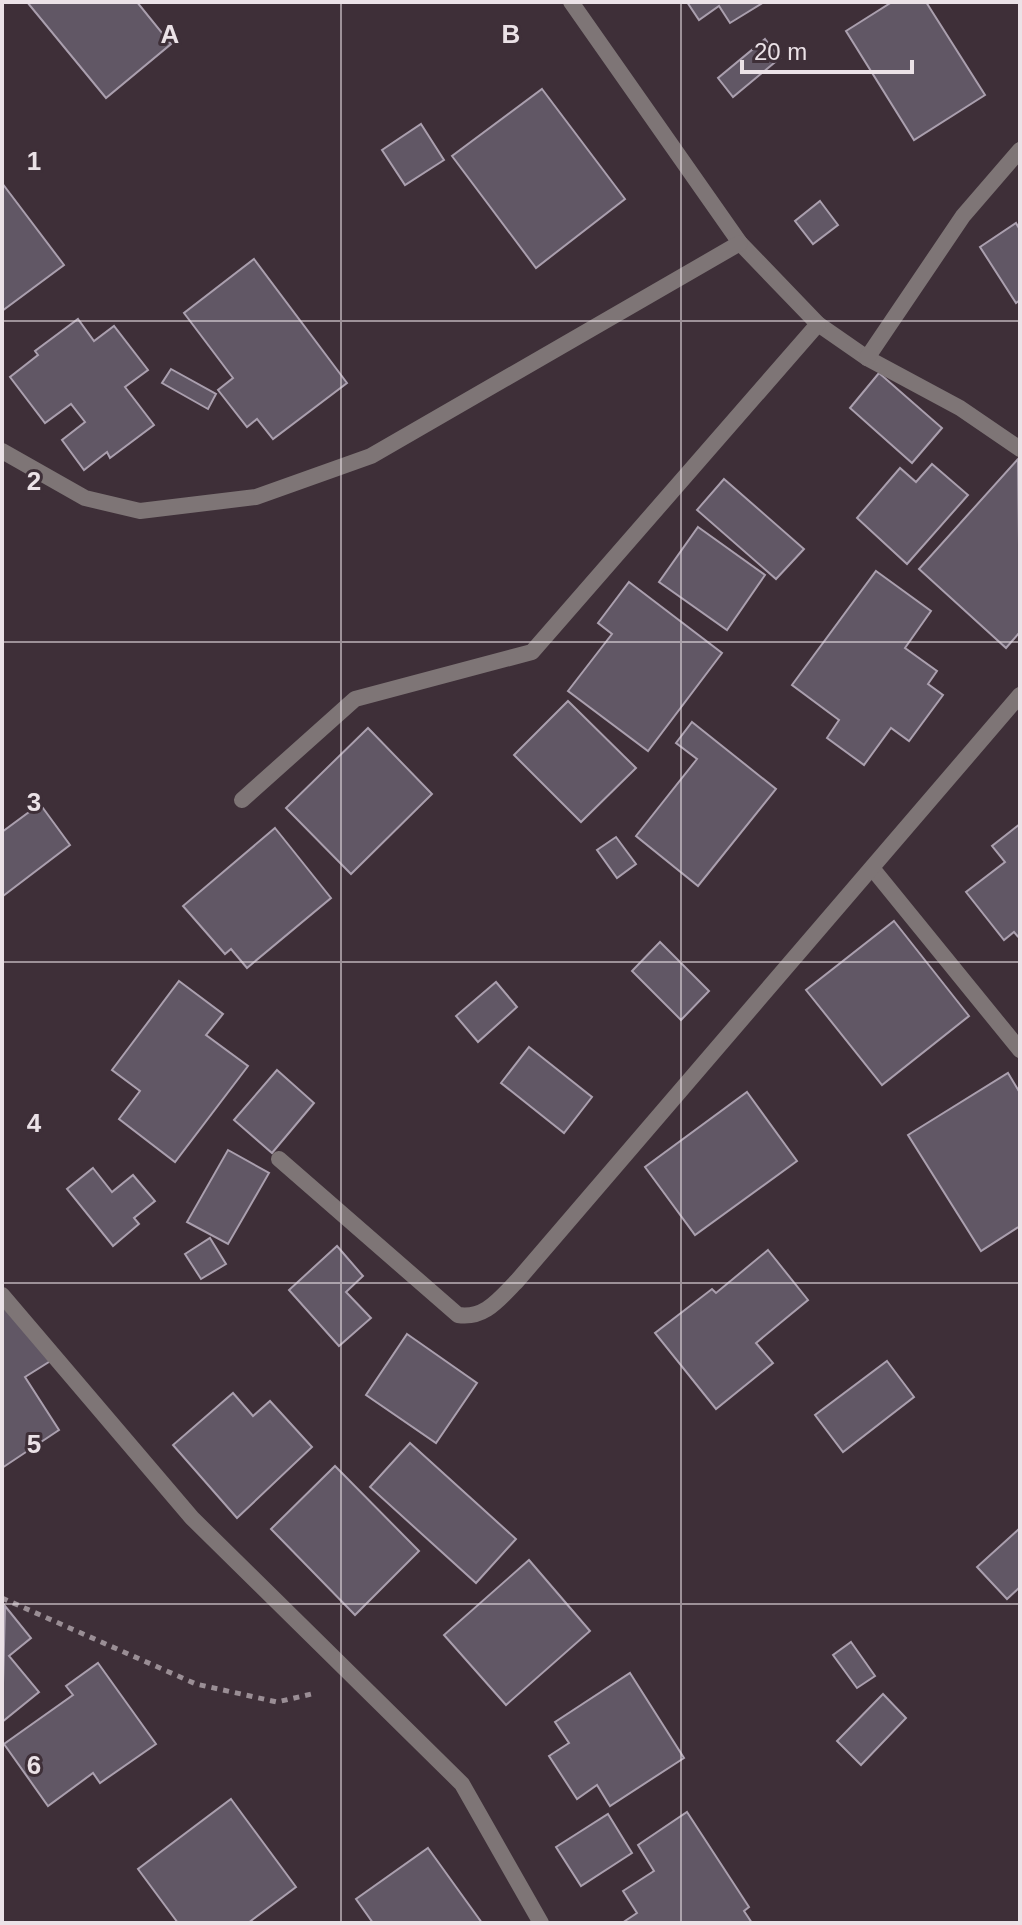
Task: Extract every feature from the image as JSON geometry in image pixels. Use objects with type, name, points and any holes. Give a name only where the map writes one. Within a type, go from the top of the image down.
[{"type":"street","points":[[571,2],[740,243],[818,324],[867,358],[960,408],[1020,449]]},
{"type":"street","points":[[867,358],[946,240],[1020,150]]},
{"type":"street","points":[[2,451],[85,498],[140,511],[256,497],[371,456],[740,243]]},
{"type":"street","points":[[242,800],[355,699],[532,652],[818,324]]},
{"type":"street","points":[[279,1159],[458,1315],[473,1317],[488,1309],[517,1281],[1020,695]]},
{"type":"street","points":[[872,868],[1020,1050]]},
{"type":"street","points":[[2,1295],[192,1518],[462,1784],[541,1923]]},
{"type":"path","points":[[2,1598],[196,1684],[277,1702],[360,1683]]},
{"type":"building","points":[[27,2],[137,2],[171,44],[106,98]]},
{"type":"building","points":[[687,2],[764,2],[730,23],[719,6],[699,20]]},
{"type":"building","points":[[892,2],[926,2],[985,95],[914,140],[846,31]]},
{"type":"building","points":[[765,39],[780,58],[733,97],[718,78]]},
{"type":"building","points":[[542,89],[625,199],[536,268],[452,156]]},
{"type":"building","points":[[421,124],[444,160],[405,185],[382,150]]},
{"type":"building","points":[[2,183],[64,265],[2,311]]},
{"type":"building","points":[[820,201],[838,225],[813,244],[795,221]]},
{"type":"building","points":[[1016,223],[1020,230],[1020,300],[1016,303],[980,247]]},
{"type":"building","points":[[254,259],[347,383],[273,439],[257,419],[247,427],[218,390],[233,378],[184,313]]},
{"type":"building","points":[[78,319],[94,341],[114,326],[148,370],[125,387],[154,425],[110,458],[107,452],[84,470],[62,440],[85,422],[71,404],[45,423],[10,377],[38,355],[35,351]]},
{"type":"building","points":[[171,369],[216,394],[208,409],[162,383]]},
{"type":"building","points":[[879,373],[942,428],[912,463],[850,408]]},
{"type":"building","points":[[1018,459],[1020,632],[1006,648],[919,569]]},
{"type":"building","points":[[932,464],[968,495],[907,564],[857,518],[900,468],[916,482]]},
{"type":"building","points":[[724,479],[804,549],[776,579],[697,510]]},
{"type":"building","points":[[698,527],[765,575],[727,630],[659,582]]},
{"type":"building","points":[[876,571],[931,611],[905,648],[937,671],[928,684],[943,695],[909,741],[891,728],[864,765],[827,738],[839,720],[792,685]]},
{"type":"building","points":[[629,582],[722,653],[648,751],[568,691],[612,634],[598,623]]},
{"type":"building","points":[[568,701],[636,768],[581,822],[514,755]]},
{"type":"building","points":[[692,722],[776,789],[698,886],[636,836],[697,759],[676,743]]},
{"type":"building","points":[[368,728],[432,794],[351,874],[286,808]]},
{"type":"building","points":[[40,804],[70,845],[3,896],[2,832]]},
{"type":"building","points":[[1020,824],[1020,939],[1014,932],[1004,940],[966,892],[1005,862],[992,846]]},
{"type":"building","points":[[275,828],[331,898],[247,968],[231,949],[225,954],[183,906]]},
{"type":"building","points":[[616,837],[636,864],[617,878],[597,850]]},
{"type":"building","points":[[894,921],[969,1016],[882,1085],[806,990]]},
{"type":"building","points":[[660,942],[709,991],[681,1020],[632,971]]},
{"type":"building","points":[[179,981],[223,1014],[206,1035],[248,1066],[175,1162],[119,1119],[140,1091],[112,1070]]},
{"type":"building","points":[[496,982],[517,1007],[478,1042],[456,1016]]},
{"type":"building","points":[[529,1047],[592,1097],[564,1133],[501,1083]]},
{"type":"building","points":[[277,1070],[314,1103],[272,1153],[234,1120]]},
{"type":"building","points":[[1008,1073],[1020,1093],[1020,1226],[981,1251],[908,1135]]},
{"type":"building","points":[[747,1092],[797,1161],[695,1235],[645,1167]]},
{"type":"building","points":[[228,1150],[269,1173],[228,1244],[187,1222]]},
{"type":"building","points":[[93,1168],[112,1192],[133,1175],[155,1201],[134,1218],[139,1224],[113,1246],[67,1189]]},
{"type":"building","points":[[210,1238],[226,1264],[201,1279],[185,1254]]},
{"type":"building","points":[[337,1246],[363,1276],[346,1292],[371,1318],[339,1346],[289,1290]]},
{"type":"building","points":[[768,1250],[808,1300],[756,1343],[773,1363],[716,1409],[655,1333],[712,1289],[716,1293]]},
{"type":"building","points":[[2,1301],[52,1360],[25,1377],[59,1430],[2,1468]]},
{"type":"building","points":[[407,1334],[477,1383],[436,1443],[366,1395]]},
{"type":"building","points":[[887,1361],[914,1397],[843,1452],[815,1415]]},
{"type":"building","points":[[233,1393],[253,1416],[270,1401],[312,1447],[237,1518],[173,1445]]},
{"type":"building","points":[[410,1443],[516,1539],[476,1583],[370,1487]]},
{"type":"building","points":[[335,1466],[419,1551],[355,1615],[271,1529]]},
{"type":"building","points":[[1020,1528],[1020,1587],[1007,1599],[977,1567]]},
{"type":"building","points":[[529,1560],[590,1631],[506,1705],[444,1635]]},
{"type":"building","points":[[5,1606],[31,1638],[9,1656],[39,1692],[2,1722]]},
{"type":"building","points":[[851,1642],[875,1676],[857,1688],[833,1655]]},
{"type":"building","points":[[98,1663],[156,1744],[100,1783],[93,1773],[48,1806],[4,1744],[73,1695],[66,1686]]},
{"type":"building","points":[[630,1673],[684,1758],[610,1806],[597,1785],[577,1799],[549,1756],[569,1743],[555,1722]]},
{"type":"building","points":[[883,1694],[906,1718],[861,1765],[837,1741]]},
{"type":"building","points":[[231,1799],[296,1887],[248,1923],[178,1923],[138,1869]]},
{"type":"building","points":[[687,1812],[749,1907],[744,1911],[752,1923],[622,1923],[637,1913],[623,1891],[654,1871],[638,1845]]},
{"type":"building","points":[[608,1814],[632,1853],[581,1886],[556,1847]]},
{"type":"building","points":[[428,1848],[482,1923],[373,1923],[356,1899]]}]
